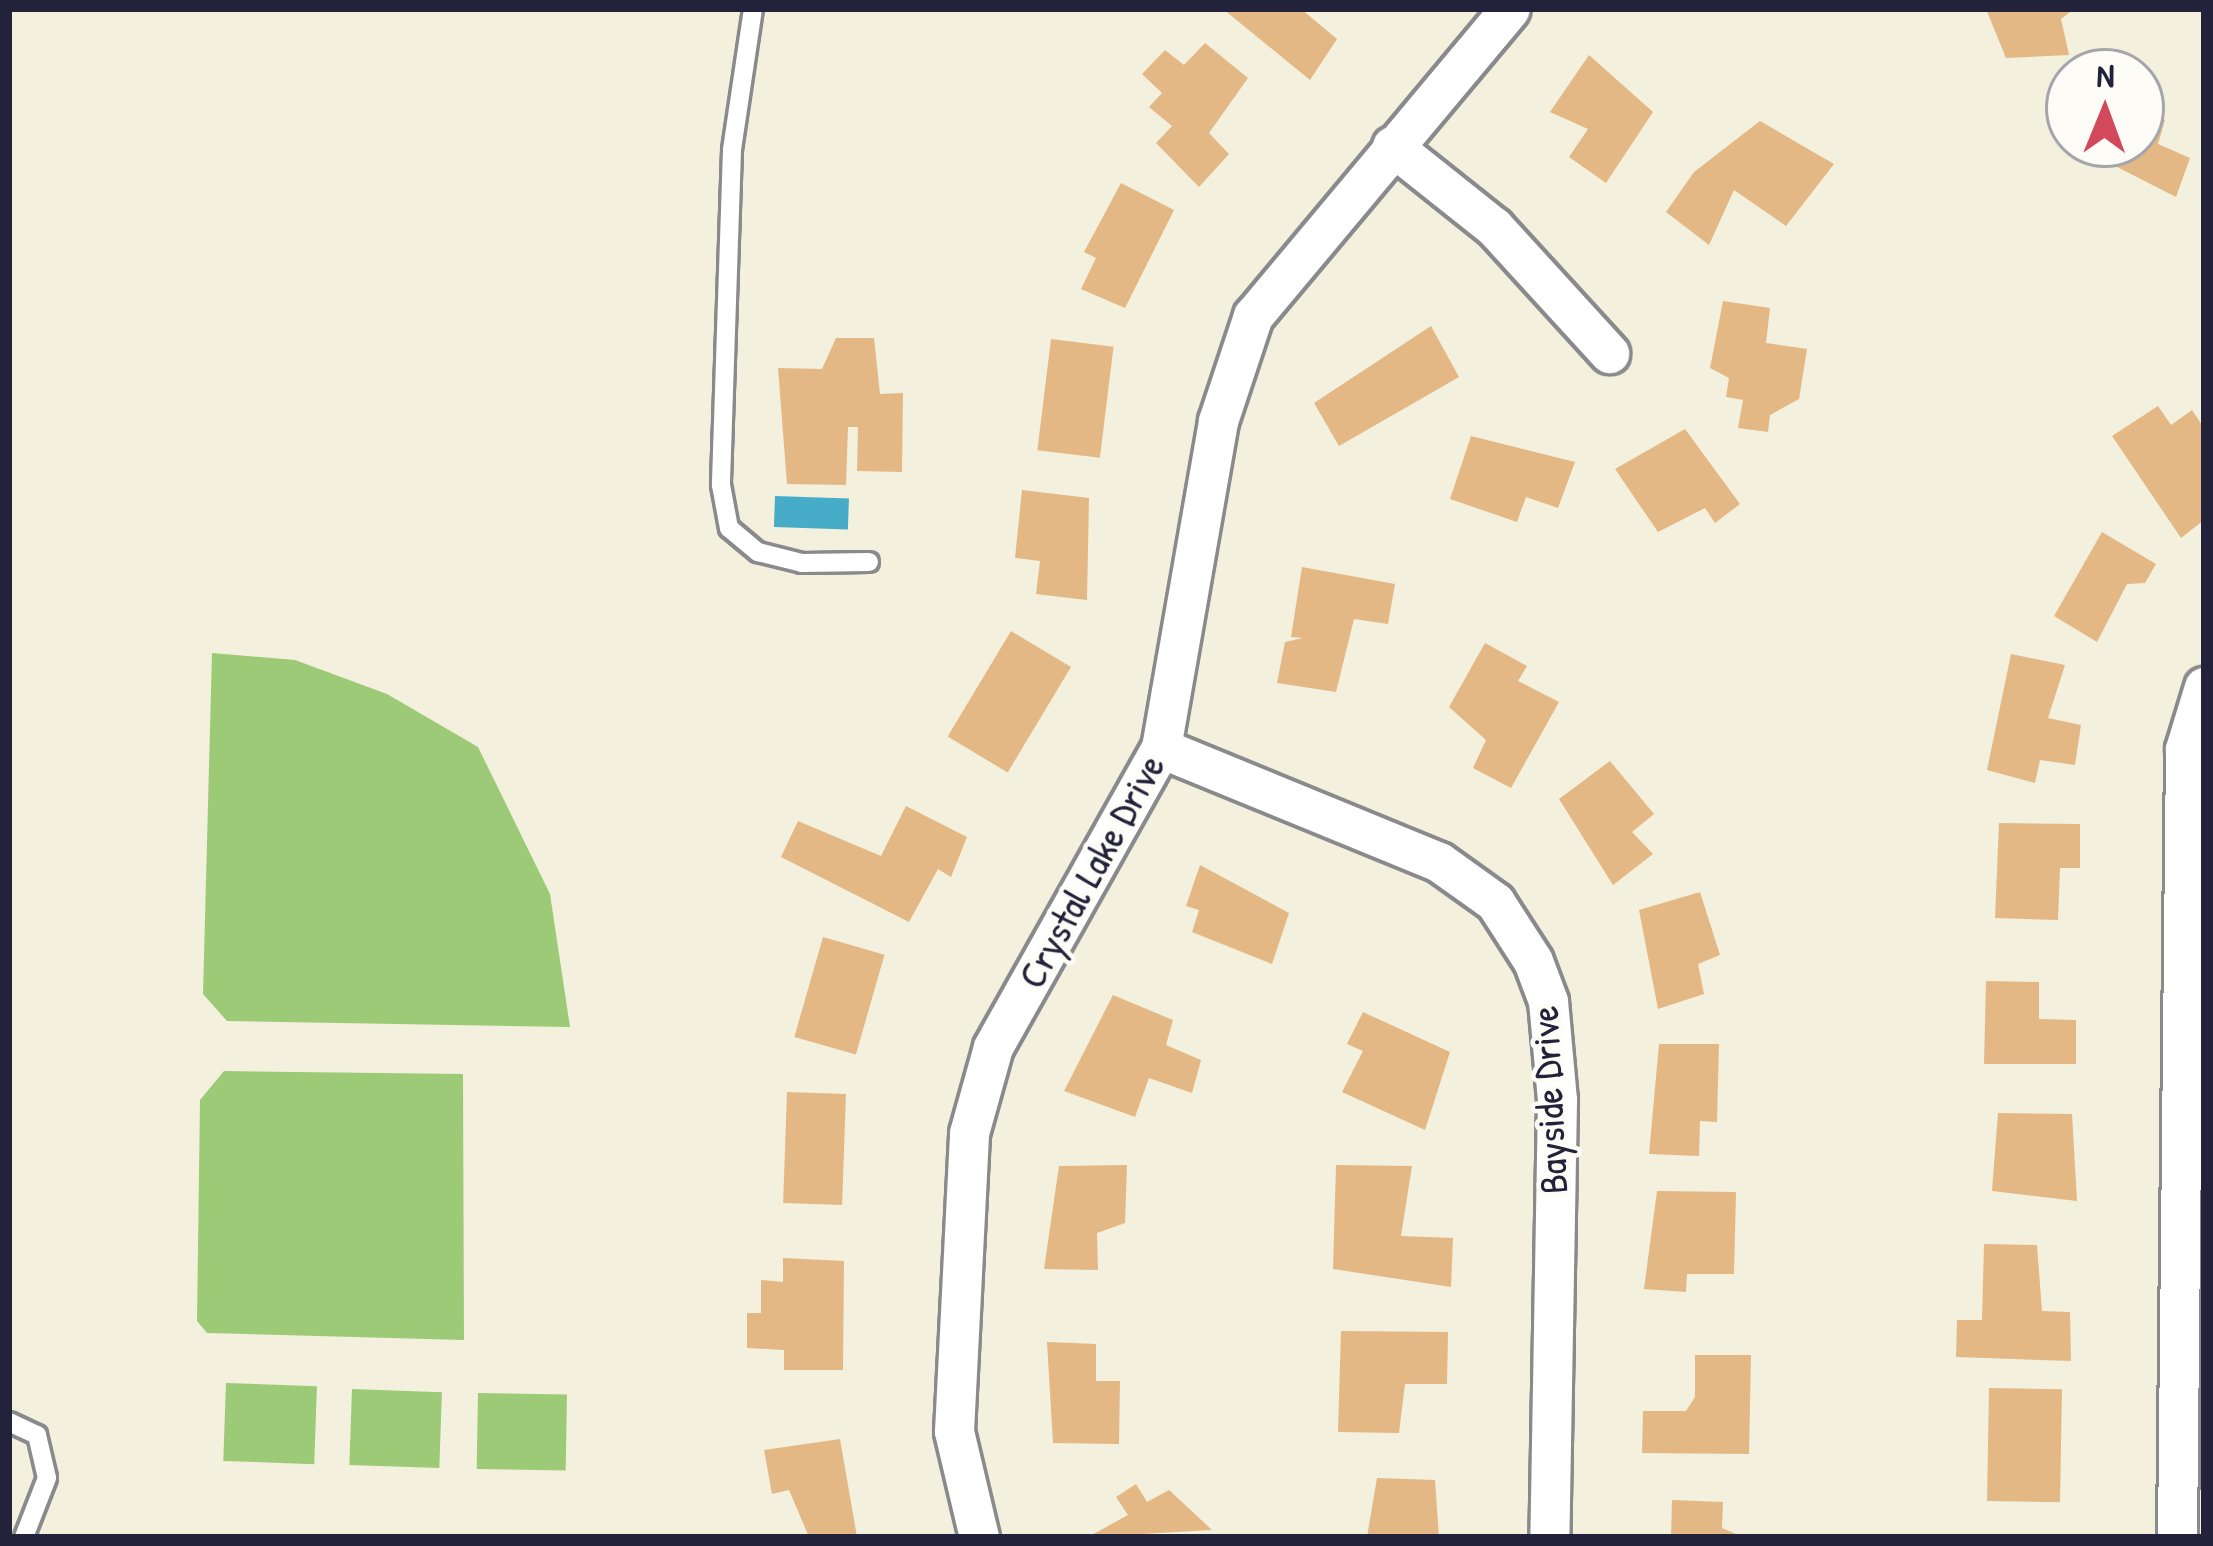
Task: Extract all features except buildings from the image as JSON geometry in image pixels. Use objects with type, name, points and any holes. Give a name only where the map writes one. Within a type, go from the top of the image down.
[{"type":"street","name":"Crystal Lake Drive","points":[[979,1537],[953,1431],[969,1133],[993,1047],[1161,748],[1234,357],[1277,278],[1510,9]]},
{"type":"street","points":[[1393,146],[1494,227],[1609,353]]},
{"type":"street","points":[[2177,1537],[2185,749],[2200,693]]},
{"type":"street","name":"Bayside Drive","points":[[1161,748],[1439,862],[1495,902],[1533,961],[1556,1084],[1549,1537]]},
{"type":"lane","points":[[753,9],[732,150],[725,507],[729,528],[758,552],[869,562]]},
{"type":"lane","points":[[9,1422],[38,1435],[47,1478],[24,1537]]},
{"type":"green space","points":[[212,653],[295,660],[387,694],[478,747],[550,894],[570,1027],[227,1021],[203,994]]},
{"type":"green space","points":[[224,1071],[463,1074],[464,1340],[207,1333],[197,1321],[200,1100]]},
{"type":"green space","points":[[226,1383],[317,1386],[314,1464],[223,1461]]},
{"type":"green space","points":[[352,1389],[442,1392],[439,1468],[349,1465]]},
{"type":"green space","points":[[478,1393],[567,1395],[566,1471],[477,1469]]},
{"type":"water","points":[[775,496],[849,499],[848,530],[774,527]]}]
